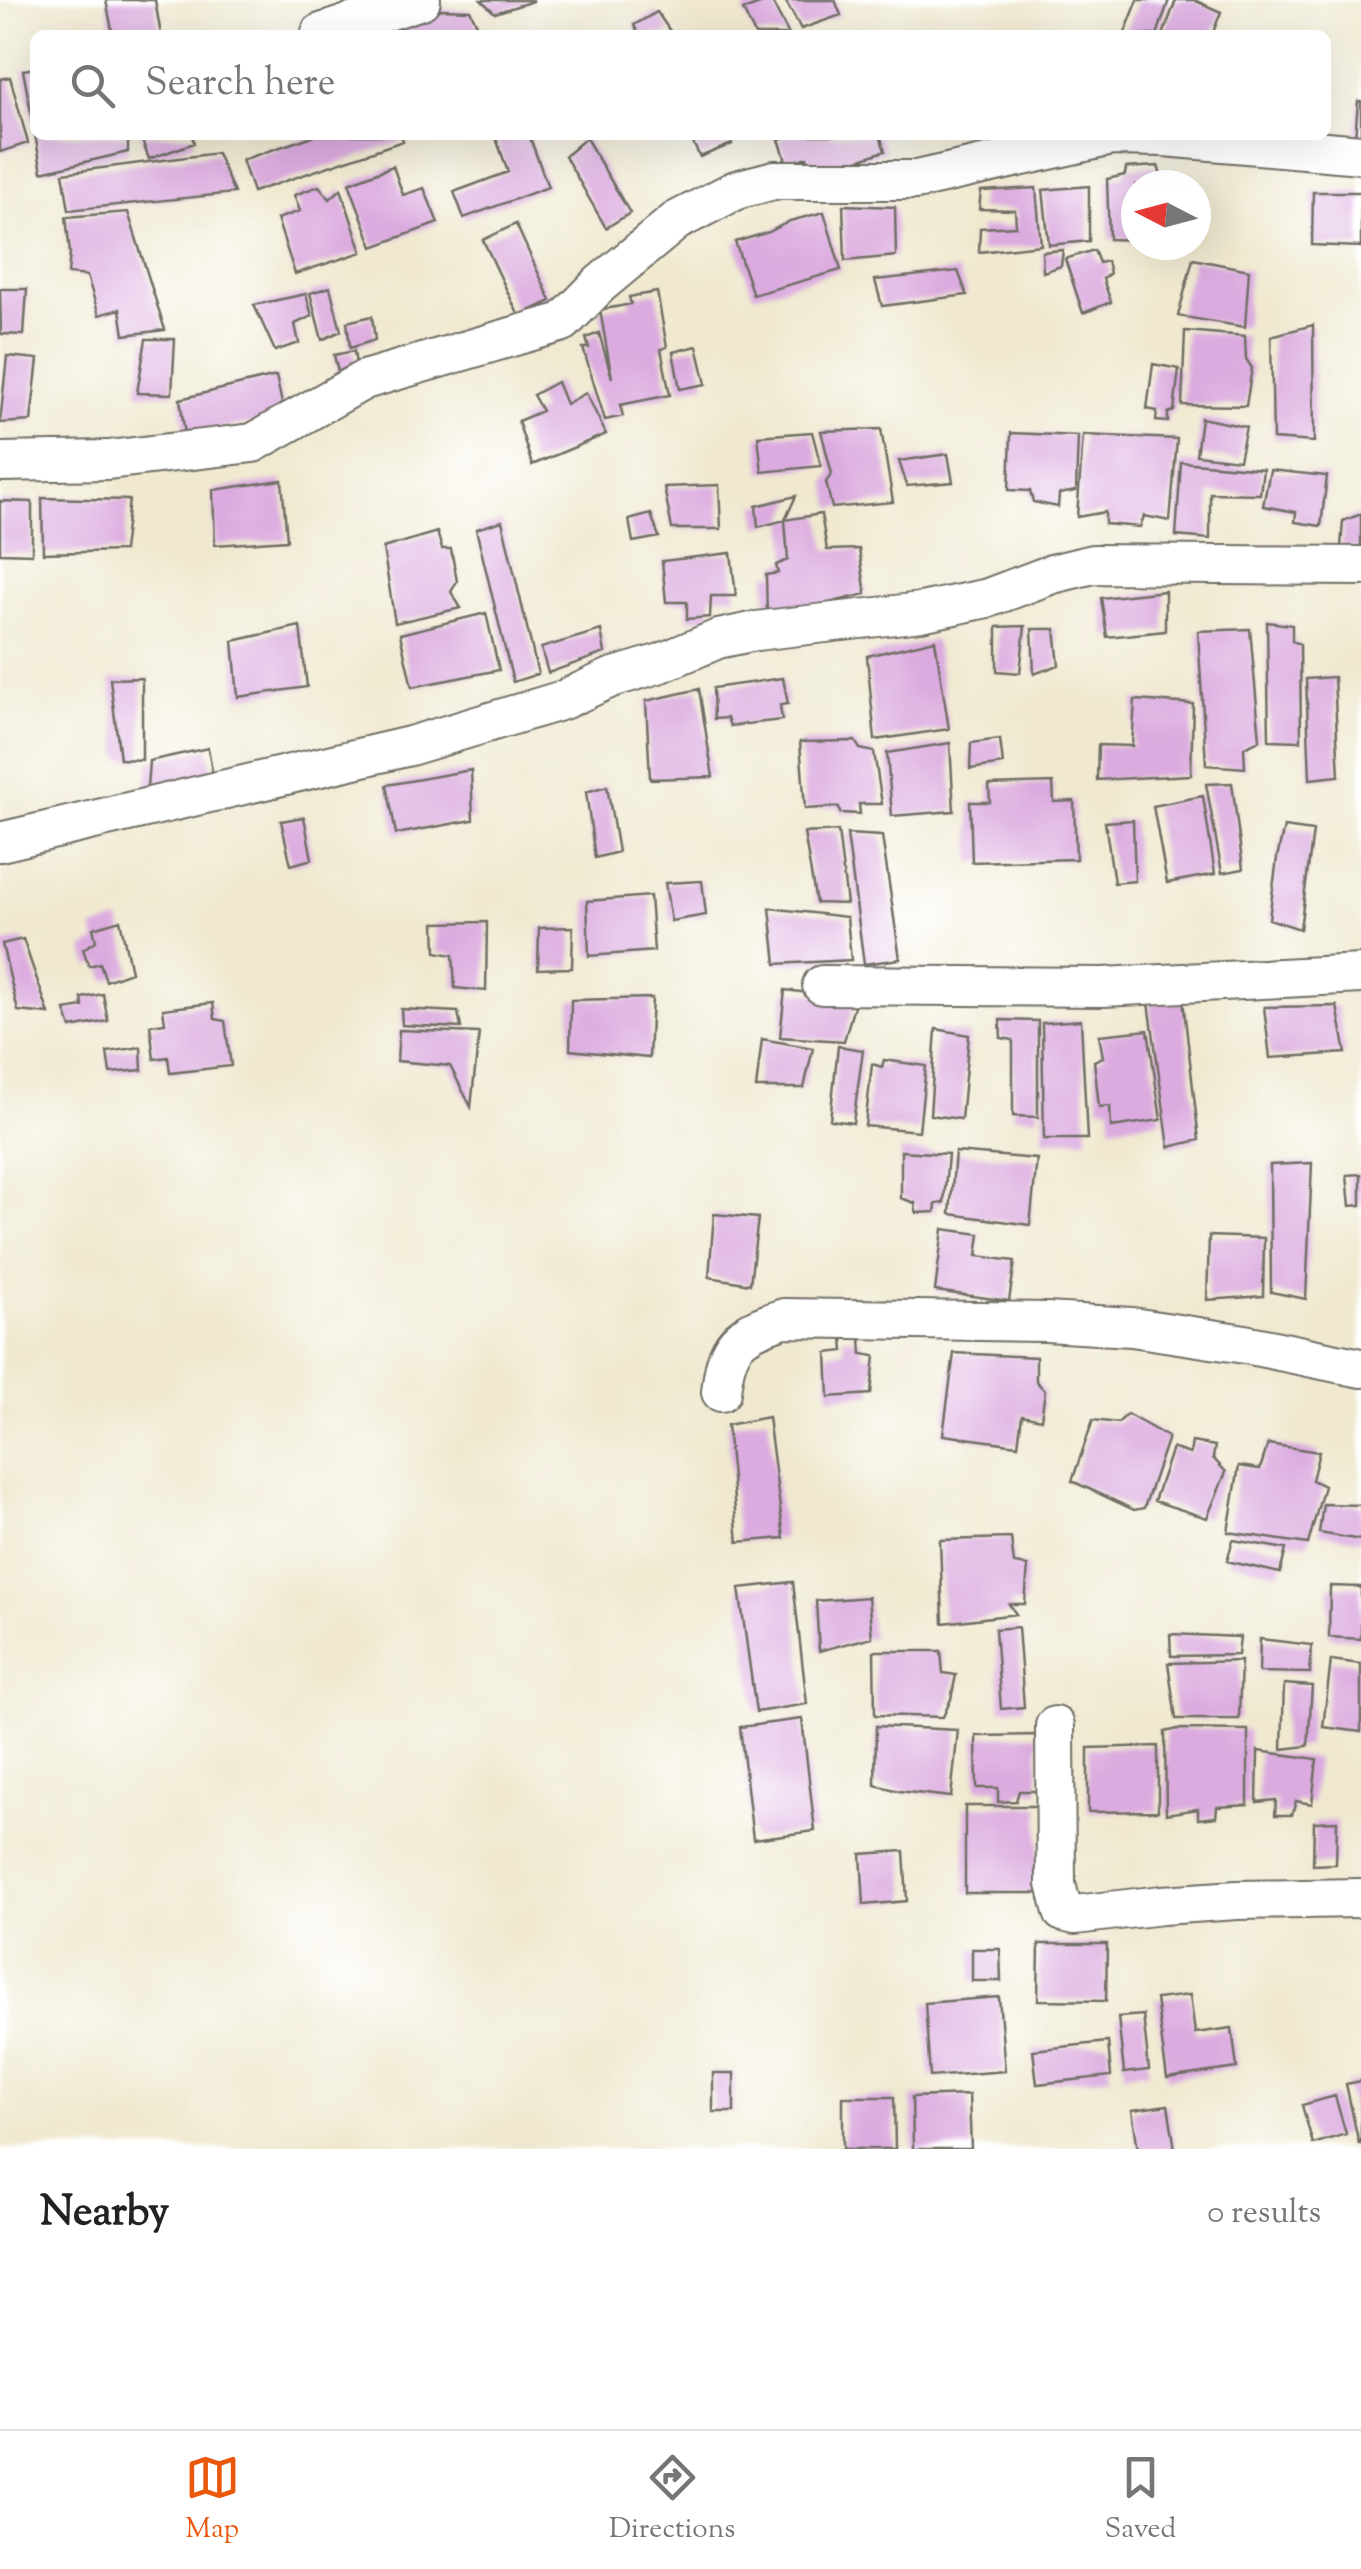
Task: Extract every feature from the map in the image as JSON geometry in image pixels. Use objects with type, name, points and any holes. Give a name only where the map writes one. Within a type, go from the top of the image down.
[{"type":"street","points":[[334,30],[421,0]]},
{"type":"street","points":[[0,462],[108,460],[253,443],[364,380],[563,322],[600,284],[676,222],[736,190],[774,180],[916,180],[1094,140]]},
{"type":"street","points":[[1199,140],[1361,154]]},
{"type":"street","points":[[0,842],[410,746],[563,700],[610,678],[661,664],[718,639],[756,630],[921,612],[988,598],[1092,564],[1361,566]]},
{"type":"street","points":[[822,985],[1103,988],[1361,974]]},
{"type":"street","points":[[721,1392],[729,1354],[739,1340],[753,1328],[784,1318],[1132,1327],[1245,1344],[1361,1368]]},
{"type":"street","points":[[1054,1726],[1056,1884],[1062,1912],[1074,1915],[1237,1900],[1361,1898]]},
{"type":"building","points":[[106,0],[155,0],[160,30],[112,30]]},
{"type":"building","points":[[481,0],[533,0],[533,1],[495,13]]},
{"type":"building","points":[[771,0],[786,30],[753,30],[743,10]]},
{"type":"building","points":[[785,0],[835,0],[841,15],[801,29]]},
{"type":"building","points":[[1138,0],[1169,0],[1159,30],[1126,30]]},
{"type":"building","points":[[1176,0],[1194,0],[1221,12],[1214,30],[1165,30]]},
{"type":"building","points":[[441,9],[470,10],[480,30],[389,30]]},
{"type":"building","points":[[657,12],[669,30],[636,30],[634,25]]},
{"type":"building","points":[[30,69],[30,107],[23,70]]},
{"type":"building","points":[[10,77],[28,143],[0,152],[0,79]]},
{"type":"building","points":[[1361,101],[1361,139],[1355,138]]},
{"type":"building","points":[[36,140],[128,140],[128,152],[42,172]]},
{"type":"building","points":[[142,140],[193,140],[194,143],[149,159]]},
{"type":"building","points":[[301,140],[403,141],[253,192],[242,160]]},
{"type":"building","points":[[497,140],[531,140],[548,187],[464,218],[454,192],[508,172]]},
{"type":"building","points":[[587,140],[630,213],[606,228],[565,156]]},
{"type":"building","points":[[692,140],[730,140],[732,144],[700,157]]},
{"type":"building","points":[[779,140],[882,140],[885,151],[813,175],[807,157],[787,164]]},
{"type":"building","points":[[217,153],[234,193],[69,210],[63,173]]},
{"type":"building","points":[[393,166],[403,195],[424,188],[438,223],[373,247],[349,183]]},
{"type":"building","points":[[1158,166],[1159,170],[1126,170]]},
{"type":"building","points":[[1121,176],[1121,239],[1109,239],[1107,179]]},
{"type":"building","points":[[319,186],[330,199],[341,189],[362,252],[295,274],[277,219],[300,211],[294,195]]},
{"type":"building","points":[[1089,186],[1089,241],[1049,245],[1043,190]]},
{"type":"building","points":[[1036,188],[1041,245],[979,252],[980,228],[1016,226],[1015,210],[979,209],[981,191]]},
{"type":"building","points":[[1313,192],[1361,192],[1361,247],[1312,245]]},
{"type":"building","points":[[843,205],[895,207],[896,256],[845,261]]},
{"type":"building","points":[[128,212],[165,330],[124,335],[120,309],[99,315],[87,276],[68,274],[66,217]]},
{"type":"building","points":[[824,212],[841,270],[753,295],[735,242]]},
{"type":"building","points":[[516,224],[551,301],[519,316],[483,240]]},
{"type":"building","points":[[1063,250],[1061,266],[1043,272],[1042,252]]},
{"type":"building","points":[[1094,250],[1099,263],[1107,261],[1110,273],[1103,279],[1111,302],[1083,313],[1065,259]]},
{"type":"building","points":[[1193,260],[1249,270],[1245,327],[1178,316]]},
{"type":"building","points":[[958,271],[967,295],[882,306],[875,280]]},
{"type":"building","points":[[330,287],[341,331],[322,340],[310,293]]},
{"type":"building","points":[[0,289],[27,289],[24,335],[1,334]]},
{"type":"building","points":[[657,292],[667,347],[661,349],[670,395],[620,405],[623,416],[605,420],[583,348],[589,348],[586,338],[599,333],[612,378],[600,310],[631,304],[629,297]]},
{"type":"building","points":[[306,294],[312,316],[295,324],[299,343],[275,351],[254,305]]},
{"type":"building","points":[[372,316],[375,340],[350,348],[347,322]]},
{"type":"building","points":[[1313,325],[1314,442],[1273,439],[1271,336]]},
{"type":"building","points":[[1185,331],[1245,336],[1246,359],[1252,368],[1246,406],[1182,405]]},
{"type":"building","points":[[146,339],[175,339],[172,394],[137,393]]},
{"type":"building","points":[[697,346],[706,384],[680,389],[673,352]]},
{"type":"building","points":[[354,351],[357,371],[340,380],[334,355]]},
{"type":"building","points":[[7,356],[38,359],[31,421],[0,423]]},
{"type":"building","points":[[1153,364],[1179,369],[1174,411],[1168,413],[1168,422],[1156,421],[1157,411],[1147,409]]},
{"type":"building","points":[[276,376],[285,417],[185,435],[180,399]]},
{"type":"building","points":[[557,382],[566,404],[586,393],[606,434],[532,465],[518,421],[542,411],[533,395]]},
{"type":"building","points":[[1201,418],[1246,427],[1239,460],[1196,455]]},
{"type":"building","points":[[881,429],[893,502],[832,508],[826,482],[832,474],[821,431]]},
{"type":"building","points":[[812,432],[821,466],[762,472],[758,436]]},
{"type":"building","points":[[1011,433],[1078,436],[1076,491],[1059,494],[1058,507],[1033,502],[1030,491],[1009,490]]},
{"type":"building","points":[[1083,435],[1177,439],[1170,521],[1144,516],[1140,527],[1105,524],[1105,512],[1077,517]]},
{"type":"building","points":[[948,454],[953,482],[907,486],[899,461]]},
{"type":"building","points":[[1181,462],[1263,469],[1260,494],[1210,493],[1210,539],[1176,536]]},
{"type":"building","points":[[1270,470],[1327,476],[1321,526],[1295,522],[1296,512],[1263,506]]},
{"type":"building","points":[[282,480],[287,540],[215,545],[213,490]]},
{"type":"building","points":[[719,485],[721,529],[672,529],[664,487]]},
{"type":"building","points":[[796,496],[785,520],[758,527],[756,506]]},
{"type":"building","points":[[42,498],[129,500],[123,551],[43,553]]},
{"type":"building","points":[[0,501],[32,502],[32,554],[0,553]]},
{"type":"building","points":[[651,514],[659,537],[633,542],[629,520]]},
{"type":"building","points":[[821,514],[827,550],[859,549],[866,594],[767,618],[766,575],[778,573],[776,565],[788,560],[785,520]]},
{"type":"building","points":[[1361,514],[1361,549],[1341,547],[1343,521]]},
{"type":"building","points":[[502,521],[538,674],[513,682],[476,529]]},
{"type":"building","points":[[437,532],[442,549],[451,549],[457,581],[451,592],[461,608],[395,623],[383,548]]},
{"type":"building","points":[[731,553],[736,596],[711,596],[710,617],[687,619],[687,602],[666,602],[662,561]]},
{"type":"building","points":[[1165,591],[1165,631],[1107,637],[1101,598]]},
{"type":"building","points":[[486,613],[499,670],[412,687],[400,634]]},
{"type":"building","points":[[1267,622],[1292,625],[1292,641],[1300,644],[1301,741],[1269,740]]},
{"type":"building","points":[[300,626],[307,687],[238,697],[233,641]]},
{"type":"building","points":[[1025,626],[1020,673],[997,671],[997,627]]},
{"type":"building","points":[[1032,629],[1055,629],[1059,665],[1034,674]]},
{"type":"building","points":[[1250,629],[1260,740],[1244,747],[1245,768],[1206,765],[1198,631]]},
{"type":"building","points":[[601,630],[605,653],[548,673],[541,648]]},
{"type":"building","points":[[935,640],[949,729],[875,740],[867,656]]},
{"type":"building","points":[[1334,677],[1339,776],[1310,779],[1306,679]]},
{"type":"building","points":[[142,678],[142,760],[120,759],[110,679]]},
{"type":"building","points":[[783,678],[788,704],[780,705],[782,720],[730,726],[727,718],[714,719],[713,688]]},
{"type":"building","points":[[699,689],[713,777],[650,779],[646,701]]},
{"type":"building","points":[[1135,700],[1193,704],[1191,775],[1097,780],[1098,745],[1132,746]]},
{"type":"building","points":[[1000,739],[1003,764],[970,769],[971,743]]},
{"type":"building","points":[[855,741],[860,749],[874,752],[882,804],[859,804],[860,814],[840,813],[839,807],[805,809],[800,742]]},
{"type":"building","points":[[950,743],[954,811],[892,816],[887,753]]},
{"type":"building","points":[[208,748],[213,776],[146,801],[149,761]]},
{"type":"building","points":[[471,770],[473,820],[396,834],[387,785]]},
{"type":"building","points":[[1053,783],[1054,802],[1074,801],[1076,859],[972,862],[970,802],[990,802],[989,785]]},
{"type":"building","points":[[1232,783],[1243,869],[1222,873],[1206,784]]},
{"type":"building","points":[[607,786],[618,852],[595,858],[586,792]]},
{"type":"building","points":[[1203,796],[1215,874],[1167,883],[1153,806]]},
{"type":"building","points":[[304,817],[312,859],[291,865],[281,821]]},
{"type":"building","points":[[1133,820],[1135,881],[1114,883],[1105,822]]},
{"type":"building","points":[[1284,827],[1313,831],[1300,929],[1269,919]]},
{"type":"building","points":[[838,831],[847,904],[816,903],[804,833]]},
{"type":"building","points":[[847,834],[882,836],[900,959],[864,964]]},
{"type":"building","points":[[702,881],[706,915],[671,921],[665,883]]},
{"type":"building","points":[[650,896],[654,951],[589,956],[587,901]]},
{"type":"building","points":[[770,908],[847,917],[851,960],[776,964]]},
{"type":"building","points":[[120,920],[131,972],[106,981],[100,963],[89,966],[83,949],[96,941],[93,928]]},
{"type":"building","points":[[487,922],[486,991],[455,988],[453,955],[436,952],[435,923]]},
{"type":"building","points":[[573,927],[572,968],[538,969],[539,928]]},
{"type":"building","points":[[23,939],[49,1014],[18,1011],[2,944]]},
{"type":"building","points":[[785,990],[856,999],[844,1041],[780,1037]]},
{"type":"building","points":[[103,994],[108,1021],[71,1028],[65,1010],[83,1007],[82,998]]},
{"type":"building","points":[[652,998],[649,1058],[570,1050],[571,1000]]},
{"type":"building","points":[[1183,1000],[1199,1140],[1169,1147],[1149,1003]]},
{"type":"building","points":[[213,1003],[215,1019],[225,1021],[231,1066],[170,1073],[168,1057],[154,1059],[150,1025],[165,1023],[163,1009]]},
{"type":"building","points":[[1337,1006],[1346,1053],[1270,1058],[1264,1007]]},
{"type":"building","points":[[401,1009],[458,1012],[461,1028],[402,1025]]},
{"type":"building","points":[[1000,1020],[1038,1021],[1038,1117],[1013,1116],[1013,1040],[1001,1038]]},
{"type":"building","points":[[1081,1020],[1087,1139],[1044,1139],[1042,1023]]},
{"type":"building","points":[[936,1029],[969,1035],[961,1119],[930,1115]]},
{"type":"building","points":[[399,1030],[479,1033],[471,1107],[450,1066],[397,1061]]},
{"type":"building","points":[[1148,1030],[1161,1120],[1111,1127],[1110,1106],[1099,1107],[1094,1061],[1103,1057],[1099,1035]]},
{"type":"building","points":[[762,1039],[813,1048],[804,1088],[756,1088]]},
{"type":"building","points":[[838,1046],[863,1050],[853,1123],[830,1120]]},
{"type":"building","points":[[141,1047],[142,1070],[110,1073],[107,1052]]},
{"type":"building","points":[[884,1060],[926,1066],[919,1131],[865,1126],[872,1064],[882,1067]]},
{"type":"building","points":[[901,1151],[948,1154],[944,1203],[936,1204],[935,1212],[916,1213],[915,1203],[901,1198]]},
{"type":"building","points":[[955,1152],[1037,1159],[1030,1225],[950,1214]]},
{"type":"building","points":[[1312,1163],[1306,1299],[1271,1292],[1270,1165]]},
{"type":"building","points":[[1361,1174],[1361,1205],[1350,1206],[1347,1175]]},
{"type":"building","points":[[714,1214],[758,1218],[750,1284],[709,1277]]},
{"type":"building","points":[[943,1229],[980,1234],[977,1256],[1015,1261],[1009,1301],[935,1291]]},
{"type":"building","points":[[1209,1236],[1264,1238],[1263,1296],[1207,1300]]},
{"type":"building","points":[[843,1337],[861,1339],[862,1354],[875,1356],[871,1394],[829,1397],[827,1353],[844,1351]]},
{"type":"building","points":[[954,1353],[1036,1357],[1036,1381],[1045,1391],[1041,1419],[1022,1415],[1018,1445],[943,1435]]},
{"type":"building","points":[[1127,1414],[1168,1437],[1144,1508],[1134,1510],[1072,1481],[1093,1420],[1118,1423]]},
{"type":"building","points":[[768,1417],[784,1538],[738,1542],[727,1425]]},
{"type":"building","points":[[1192,1442],[1215,1446],[1213,1458],[1226,1472],[1207,1518],[1154,1501],[1172,1448],[1190,1454]]},
{"type":"building","points":[[1268,1444],[1319,1452],[1312,1480],[1324,1486],[1308,1544],[1228,1532],[1239,1466],[1260,1469]]},
{"type":"building","points":[[1323,1504],[1361,1505],[1361,1540],[1319,1533]]},
{"type":"building","points":[[1011,1538],[1014,1564],[1028,1566],[1025,1604],[1009,1604],[1016,1614],[943,1623],[940,1540]]},
{"type":"building","points":[[1233,1540],[1286,1549],[1280,1573],[1227,1561]]},
{"type":"building","points":[[793,1582],[807,1704],[756,1712],[739,1588]]},
{"type":"building","points":[[1330,1586],[1361,1587],[1361,1639],[1329,1637]]},
{"type":"building","points":[[868,1597],[872,1637],[819,1651],[816,1601]]},
{"type":"building","points":[[1018,1627],[1024,1707],[1001,1709],[995,1629]]},
{"type":"building","points":[[1170,1634],[1240,1637],[1238,1655],[1171,1656]]},
{"type":"building","points":[[1260,1639],[1312,1645],[1310,1673],[1259,1672]]},
{"type":"building","points":[[874,1651],[941,1651],[943,1673],[956,1675],[943,1717],[875,1715]]},
{"type":"building","points":[[1331,1660],[1361,1664],[1361,1732],[1323,1727]]},
{"type":"building","points":[[1241,1661],[1239,1719],[1176,1719],[1168,1663]]},
{"type":"building","points":[[1284,1684],[1312,1686],[1308,1746],[1282,1749]]},
{"type":"building","points":[[802,1719],[815,1831],[753,1839],[740,1727]]},
{"type":"building","points":[[876,1726],[958,1730],[951,1797],[875,1785]]},
{"type":"building","points":[[1248,1730],[1248,1805],[1217,1807],[1216,1817],[1198,1819],[1198,1809],[1166,1814],[1165,1732]]},
{"type":"building","points":[[1038,1735],[1039,1791],[1019,1791],[1016,1801],[998,1802],[998,1788],[977,1788],[976,1736]]},
{"type":"building","points":[[1158,1746],[1158,1811],[1088,1812],[1088,1748]]},
{"type":"building","points":[[1258,1751],[1317,1759],[1312,1804],[1296,1801],[1292,1815],[1275,1815],[1276,1800],[1257,1802]]},
{"type":"building","points":[[965,1806],[1039,1806],[1039,1893],[965,1893]]},
{"type":"building","points":[[1337,1821],[1336,1864],[1313,1865],[1314,1822]]},
{"type":"building","points":[[904,1851],[907,1901],[864,1905],[861,1854]]},
{"type":"building","points":[[1039,1944],[1107,1944],[1106,2001],[1038,2000]]},
{"type":"building","points":[[972,1949],[1000,1949],[1001,1981],[972,1981]]},
{"type":"building","points":[[1190,1995],[1195,2033],[1232,2028],[1237,2068],[1167,2078],[1156,1999]]},
{"type":"building","points":[[999,1997],[1005,2071],[930,2077],[925,2003]]},
{"type":"building","points":[[1143,2015],[1149,2070],[1124,2073],[1118,2017]]},
{"type":"building","points":[[1108,2042],[1111,2076],[1037,2084],[1033,2050]]},
{"type":"building","points":[[713,2073],[734,2073],[734,2112],[713,2112]]},
{"type":"building","points":[[1361,2081],[1361,2144],[1359,2144],[1346,2084]]},
{"type":"building","points":[[969,2095],[971,2149],[913,2149],[912,2097]]},
{"type":"building","points":[[1335,2096],[1346,2134],[1313,2144],[1302,2105]]},
{"type":"building","points":[[843,2097],[894,2097],[895,2149],[843,2149]]},
{"type":"building","points":[[1168,2105],[1175,2149],[1138,2149],[1132,2110]]}]
